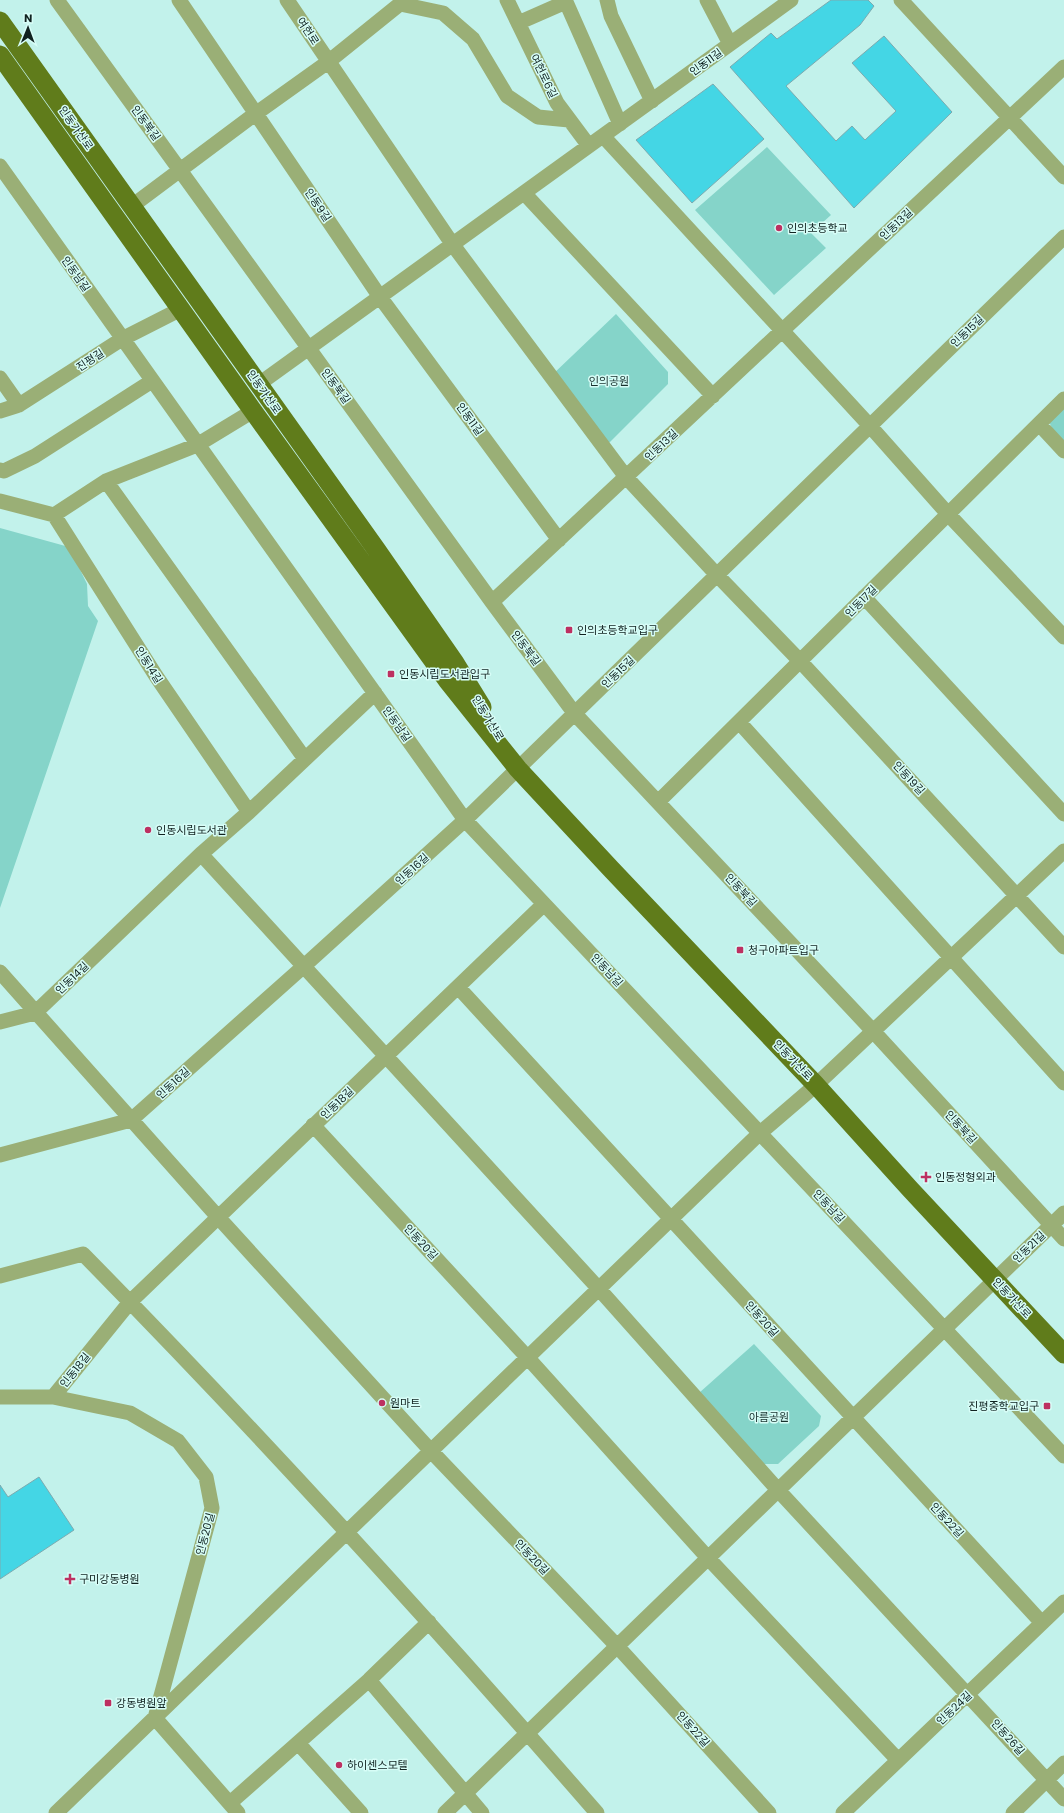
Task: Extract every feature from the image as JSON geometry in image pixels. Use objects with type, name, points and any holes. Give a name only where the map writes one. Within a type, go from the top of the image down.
[{"type":"main road","name":"인동가산로","points":[[0,21],[259,384],[455,663],[518,768]]},
{"type":"main road","name":"인동가산로","points":[[0,55],[253,411],[447,680],[518,768],[610,869],[816,1085],[910,1190],[1064,1354]]},
{"type":"street","name":"인동북길","points":[[57,0],[492,602],[575,714],[873,1031],[1064,1239]]},
{"type":"street","name":"인동9길","points":[[179,0],[380,297]]},
{"type":"street","name":"여헌로","points":[[287,0],[328,62]]},
{"type":"street","name":"여헌로6길","points":[[508,0],[557,103],[589,146]]},
{"type":"street","points":[[607,0],[611,16],[652,101]]},
{"type":"street","points":[[706,0],[730,44]]},
{"type":"street","name":"인동11길","points":[[259,384],[791,0]]},
{"type":"street","points":[[901,0],[1064,177]]},
{"type":"street","points":[[132,206],[256,113],[328,62],[398,2],[443,13],[473,39],[507,96],[538,117],[569,120]]},
{"type":"street","points":[[518,23],[566,2],[620,124]]},
{"type":"street","points":[[328,62],[453,245],[626,477],[717,575],[800,661]]},
{"type":"street","name":"인동13길","points":[[492,602],[1064,67]]},
{"type":"street","points":[[603,136],[870,426],[948,514],[1064,637]]},
{"type":"street","name":"인동남길","points":[[0,166],[465,820],[1064,1456]]},
{"type":"street","points":[[524,193],[713,396]]},
{"type":"street","name":"인동15길","points":[[518,768],[1064,237]]},
{"type":"street","name":"인동11길","points":[[380,297],[559,540]]},
{"type":"street","name":"진평길","points":[[0,411],[19,405],[122,339],[181,309]]},
{"type":"street","points":[[0,378],[19,405]]},
{"type":"street","points":[[0,470],[4,471],[35,456],[152,381]]},
{"type":"street","name":"인동17길","points":[[658,802],[1064,399]]},
{"type":"street","points":[[0,501],[54,515],[106,481],[197,445],[253,411]]},
{"type":"street","points":[[1039,424],[1064,451]]},
{"type":"street","points":[[106,481],[305,759]]},
{"type":"street","name":"인동14길","points":[[54,515],[156,676],[249,812]]},
{"type":"street","points":[[864,597],[1064,814]]},
{"type":"street","name":"인동19길","points":[[800,661],[1018,895],[1064,947]]},
{"type":"street","name":"인동14길","points":[[0,1022],[35,1013],[201,854],[249,812],[375,693]]},
{"type":"street","points":[[739,722],[1064,1083]]},
{"type":"street","name":"인동16길","points":[[0,1155],[131,1120],[465,820],[518,768]]},
{"type":"street","points":[[65,1810],[155,1718],[760,1133],[816,1085],[1064,851]]},
{"type":"street","points":[[201,854],[599,1289],[778,1490],[969,1694]]},
{"type":"street","name":"인동18길","points":[[0,1397],[53,1397],[130,1302],[544,904]]},
{"type":"street","points":[[0,972],[218,1217]]},
{"type":"street","name":"인동20길","points":[[458,987],[853,1418]]},
{"type":"street","name":"인동20길","points":[[314,1125],[528,1358],[708,1558]]},
{"type":"street","name":"인동21길","points":[[994,1280],[1064,1213]]},
{"type":"street","name":"인동20길","points":[[218,1217],[431,1452],[617,1646]]},
{"type":"street","points":[[0,1276],[83,1254],[347,1532],[430,1622],[597,1813]]},
{"type":"street","points":[[445,1813],[994,1280]]},
{"type":"street","name":"인동20길","points":[[53,1397],[130,1412],[178,1441],[206,1477],[212,1508],[155,1718]]},
{"type":"street","name":"인동22길","points":[[853,1418],[1042,1623]]},
{"type":"street","points":[[708,1558],[898,1760]]},
{"type":"street","name":"인동24길","points":[[844,1813],[1064,1602]]},
{"type":"street","points":[[155,1718],[234,1808],[298,1743],[369,1680],[430,1622]]},
{"type":"street","name":"인동22길","points":[[617,1646],[769,1813]]},
{"type":"street","points":[[369,1680],[482,1813]]},
{"type":"street","name":"인동26길","points":[[969,1694],[1064,1799]]},
{"type":"street","points":[[298,1743],[361,1813]]},
{"type":"street","points":[[1013,1813],[1064,1763]]},
{"type":"green space","points":[[767,147],[831,215],[811,233],[826,248],[774,295],[695,210]]},
{"type":"green space","name":"인의공원","points":[[616,314],[668,372],[668,384],[610,442],[602,447],[551,376]]},
{"type":"green space","points":[[1064,404],[1064,443],[1054,433],[1048,419]]},
{"type":"green space","points":[[0,528],[69,547],[87,584],[88,606],[98,621],[0,908]]},
{"type":"green space","name":"아름공원","points":[[754,1344],[821,1416],[819,1426],[778,1464],[758,1464],[699,1393]]},
{"type":"building","points":[[831,0],[868,0],[874,6],[860,25],[786,86],[836,141],[852,126],[865,140],[896,111],[852,63],[884,36],[952,112],[854,208],[730,67],[771,33],[777,39]]},
{"type":"building","points":[[713,84],[764,139],[692,203],[636,140]]},
{"type":"building","points":[[39,1477],[74,1530],[0,1579],[0,1485],[8,1497]]},
{"type":"place","name":"인의초등학교","points":[[779,228]]},
{"type":"place","name":"인의초등학교입구","points":[[569,630]]},
{"type":"place","name":"인동시립도서관입구","points":[[391,674]]},
{"type":"place","name":"인동시립도서관","points":[[148,830]]},
{"type":"place","name":"청구아파트입구","points":[[740,950]]},
{"type":"place","name":"인동정형외과","points":[[926,1177]]},
{"type":"place","name":"원마트","points":[[382,1403]]},
{"type":"place","name":"진평중학교입구","points":[[1047,1406]]},
{"type":"place","name":"구미강동병원","points":[[70,1579]]},
{"type":"place","name":"강동병원앞","points":[[108,1703]]},
{"type":"place","name":"하이센스모텔","points":[[339,1765]]}]
